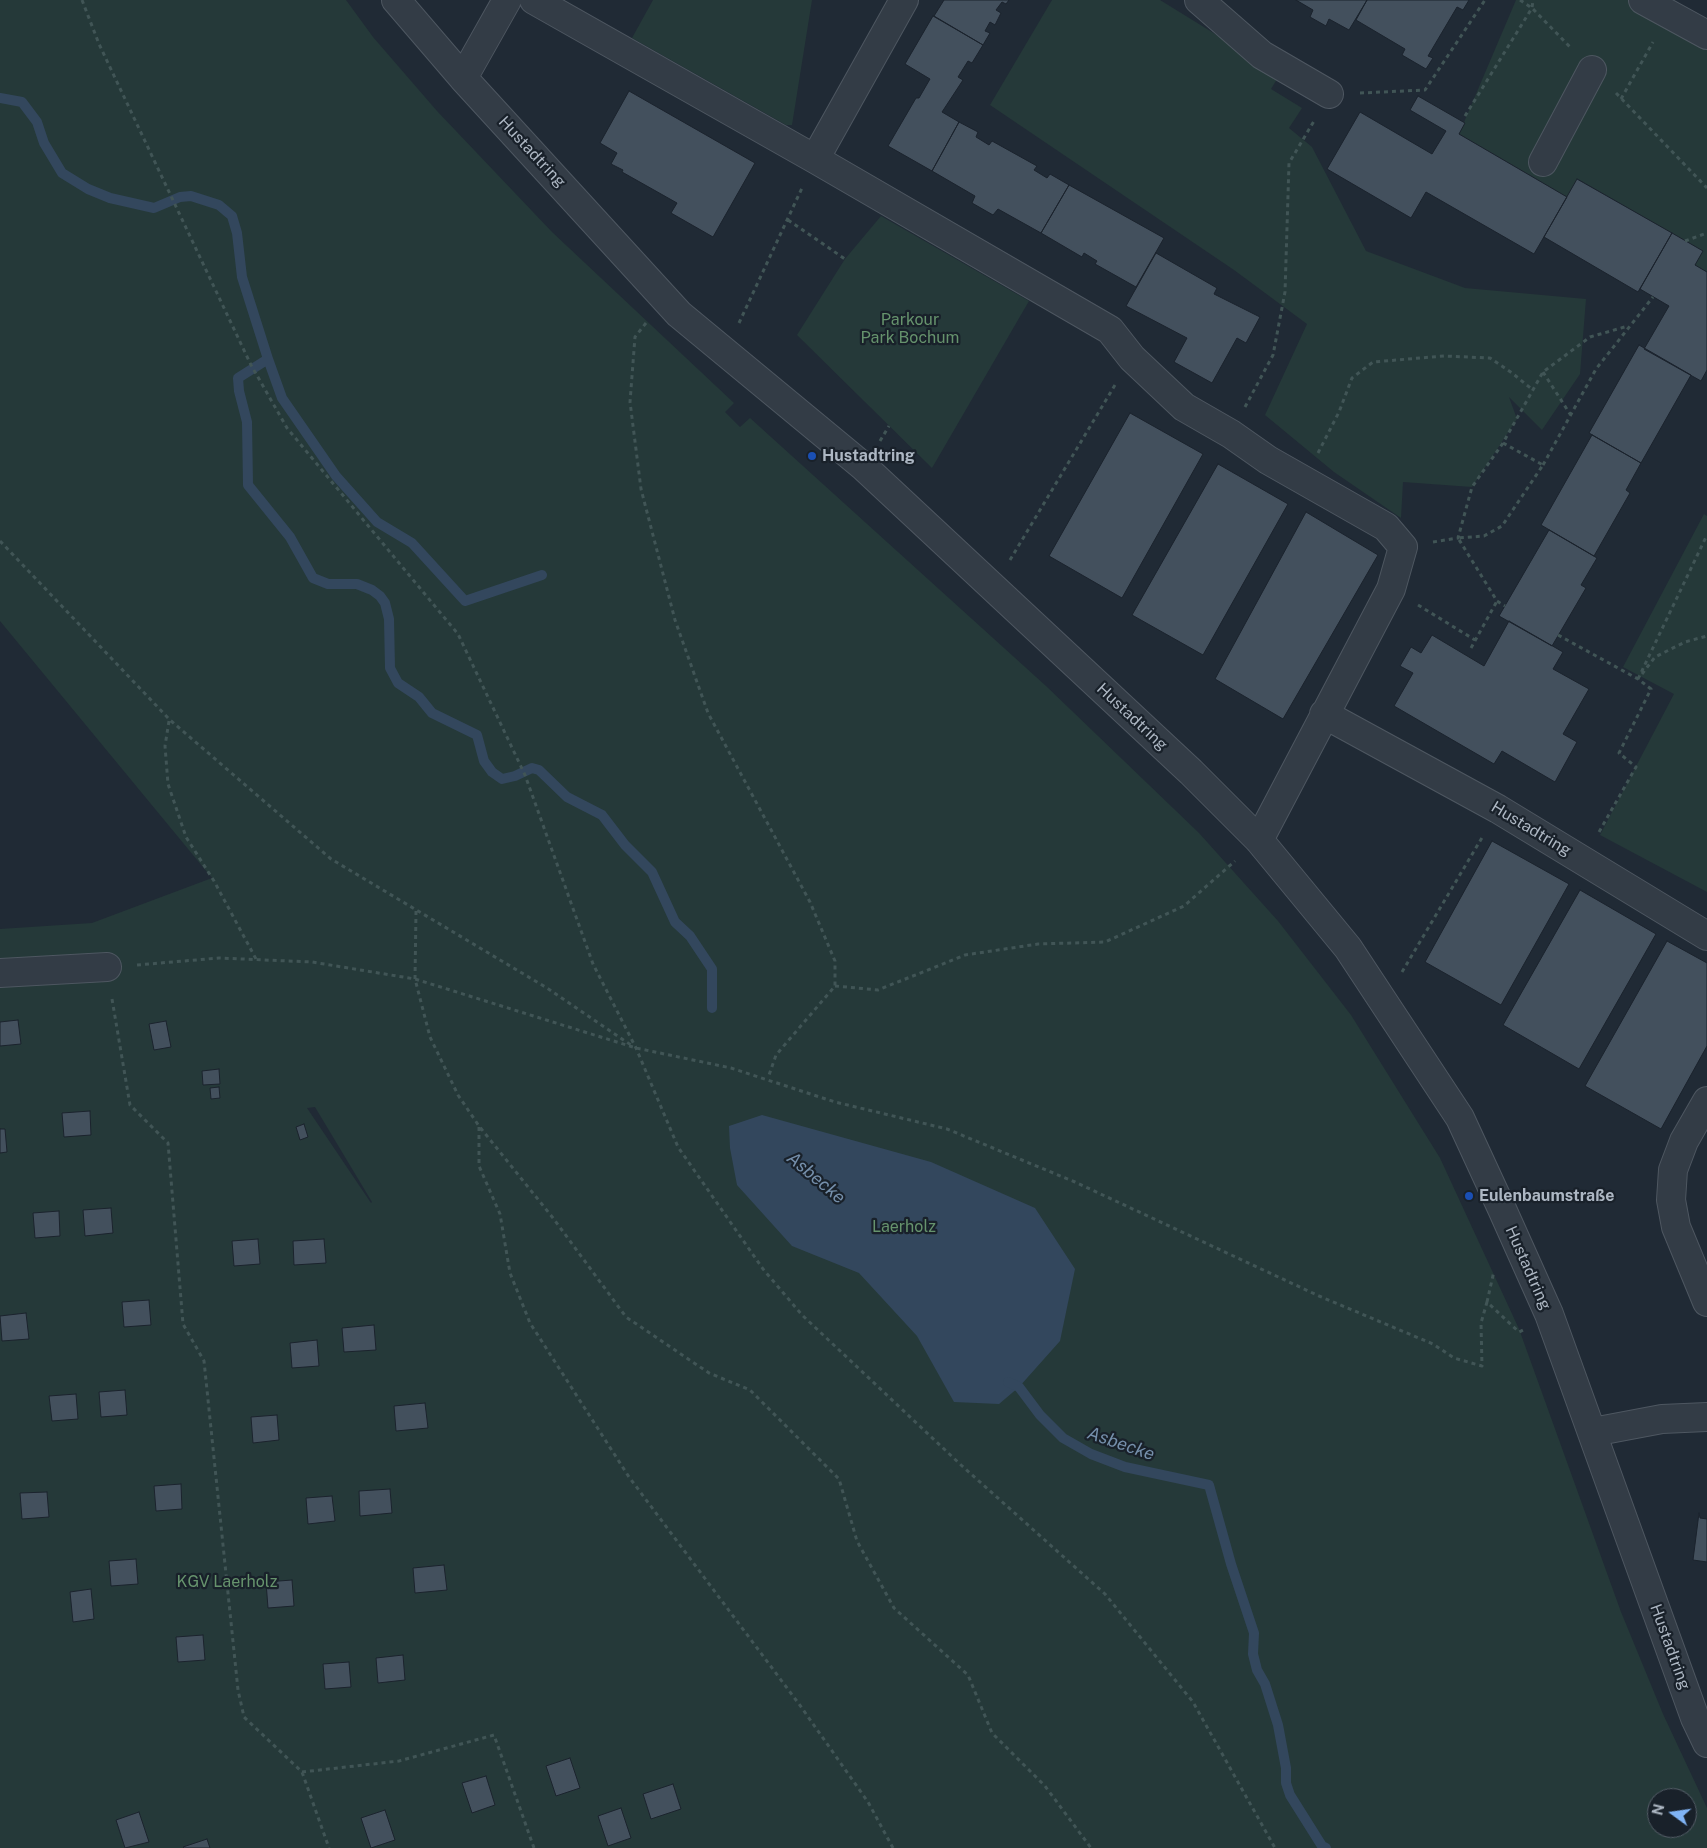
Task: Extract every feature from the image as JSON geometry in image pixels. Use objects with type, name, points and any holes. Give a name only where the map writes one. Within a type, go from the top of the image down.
[{"type":"street","name":"Hustadtring","points":[[396,0],[463,78],[679,314],[864,467],[994,586],[1259,840],[1348,948],[1460,1118],[1549,1314],[1695,1718],[1707,1743]]},
{"type":"street","points":[[463,78],[507,0]]},
{"type":"street","points":[[534,0],[815,159],[1110,330],[1132,358],[1184,407],[1231,434],[1268,460],[1386,527],[1403,547],[1392,589],[1324,714],[1259,840]]},
{"type":"street","points":[[815,159],[904,0]]},
{"type":"street","points":[[1199,0],[1262,55],[1329,94]]},
{"type":"street","points":[[1643,0],[1707,35]]},
{"type":"street","points":[[1542,162],[1592,70]]},
{"type":"street","name":"Hustadtring","points":[[1324,714],[1498,809],[1707,936]]},
{"type":"street","points":[[0,973],[107,967]]},
{"type":"street","points":[[1707,1101],[1684,1141],[1673,1170],[1671,1200],[1676,1227],[1707,1302]]},
{"type":"street","points":[[1593,1432],[1662,1420],[1707,1417]]},
{"type":"path","points":[[82,0],[99,44],[251,364],[287,428],[458,634],[525,775],[593,964],[636,1048],[678,1146],[763,1269],[802,1315],[961,1465],[1105,1594],[1193,1702],[1275,1848]]},
{"type":"path","points":[[1231,434],[1273,355],[1285,292],[1289,163],[1329,94],[1425,90],[1485,0]]},
{"type":"path","points":[[1465,116],[1532,8],[1533,0]]},
{"type":"path","points":[[1621,99],[1668,14]]},
{"type":"path","points":[[722,348],[744,315],[815,159]]},
{"type":"path","points":[[788,220],[845,259]]},
{"type":"path","points":[[1685,241],[1707,233]]},
{"type":"path","points":[[1403,547],[1458,538],[1484,536],[1502,526],[1543,465],[1596,369],[1628,326],[1653,297]]},
{"type":"path","points":[[665,298],[635,338],[630,402],[641,488],[676,620],[708,713],[810,902],[835,961],[835,986],[776,1055],[768,1078]]},
{"type":"path","points":[[1505,606],[1497,601],[1458,538],[1472,487],[1503,443],[1543,372],[1590,337],[1628,326]]},
{"type":"path","points":[[1304,480],[1339,412],[1352,378],[1373,362],[1444,356],[1490,358],[1533,390]]},
{"type":"path","points":[[994,586],[1132,358]]},
{"type":"path","points":[[1543,372],[1570,414]]},
{"type":"path","points":[[1503,443],[1543,465]]},
{"type":"path","points":[[1638,679],[1707,534]]},
{"type":"path","points":[[0,541],[170,720],[332,859],[547,988],[636,1048]]},
{"type":"path","points":[[1392,589],[1475,640]]},
{"type":"path","points":[[1471,648],[1497,601]]},
{"type":"path","points":[[1558,635],[1638,679],[1651,689],[1619,753],[1636,766],[1602,828]]},
{"type":"path","points":[[1638,679],[1655,657],[1685,642],[1707,636]]},
{"type":"path","points":[[170,720],[165,746],[168,784],[186,837],[214,882],[256,959]]},
{"type":"path","points":[[1384,1002],[1483,835]]},
{"type":"path","points":[[835,986],[878,990],[965,955],[1038,944],[1105,942],[1184,906],[1259,840]]},
{"type":"path","points":[[416,911],[415,979],[430,1037],[458,1095],[479,1126],[553,1218],[626,1317],[709,1373],[750,1390],[839,1479],[857,1541],[894,1608],[968,1675],[992,1733],[1045,1786],[1091,1848]]},
{"type":"path","points":[[329,1848],[302,1772],[244,1717],[238,1690],[204,1361],[183,1324],[168,1143],[130,1105],[107,967],[219,958],[256,959],[312,962],[415,979],[636,1048],[707,1062],[768,1078],[836,1102],[946,1129],[1075,1182],[1319,1296],[1433,1344],[1454,1358],[1482,1366],[1481,1323],[1491,1284]]},
{"type":"path","points":[[479,1126],[479,1166],[500,1214],[510,1273],[530,1323],[629,1477],[798,1704],[868,1802],[893,1848]]},
{"type":"path","points":[[1487,1302],[1519,1332],[1549,1314]]},
{"type":"path","points":[[302,1772],[399,1761],[494,1735],[534,1848]]},
{"type":"green space","name":"Laerholz","points":[[0,0],[346,0],[373,37],[437,111],[552,232],[734,403],[725,412],[740,427],[750,418],[1046,686],[1199,833],[1278,921],[1351,1015],[1440,1158],[1519,1329],[1621,1612],[1663,1714],[1707,1808],[1707,1848],[0,1848],[0,929],[92,923],[212,878],[0,621]],"holes":[[[315,1107],[371,1203],[307,1108]]]},
{"type":"green space","points":[[653,0],[812,0],[792,125],[786,125],[632,38]]},
{"type":"green space","points":[[1052,0],[1160,0],[1280,74],[1271,89],[1302,108],[1289,128],[1312,147],[1366,251],[1465,288],[1586,299],[1580,374],[1542,430],[1509,397],[1517,419],[1472,487],[1403,482],[1401,518],[1334,472],[1265,415],[1307,324],[1234,270],[990,105]]},
{"type":"green space","points":[[1516,0],[1643,0],[1707,35],[1707,272],[1695,265],[1703,251],[1578,179],[1567,197],[1459,134]]},
{"type":"green space","name":"Parkour Park Bochum","points":[[881,216],[1029,301],[932,468],[797,335],[845,259]]},
{"type":"green space","points":[[1704,514],[1707,516],[1707,892],[1600,835],[1674,694],[1623,667]]},
{"type":"water","points":[[762,1115],[931,1162],[1035,1208],[1075,1269],[1060,1341],[1019,1387],[999,1404],[954,1402],[917,1336],[859,1273],[792,1246],[737,1185],[730,1148],[729,1126]]},
{"type":"building","points":[[944,0],[1009,0],[1006,4],[1002,2],[996,10],[1001,13],[995,25],[990,22],[985,31],[990,33],[983,45],[934,16]]},
{"type":"building","points":[[1296,0],[1367,0],[1349,30],[1329,19],[1326,26],[1310,17],[1313,10]]},
{"type":"building","points":[[1367,0],[1469,0],[1463,10],[1457,7],[1428,56],[1433,58],[1426,69],[1402,55],[1405,49],[1356,20]]},
{"type":"building","points":[[933,16],[983,45],[972,63],[968,61],[958,77],[963,80],[942,112],[959,122],[932,171],[888,146],[916,98],[919,98],[930,79],[905,64]]},
{"type":"building","points":[[629,91],[755,163],[713,237],[671,213],[677,203],[611,164],[617,153],[600,143]]},
{"type":"building","points":[[1418,96],[1465,123],[1459,134],[1567,197],[1534,254],[1426,192],[1411,218],[1327,169],[1360,112],[1432,154],[1446,131],[1410,110]]},
{"type":"building","points":[[959,122],[978,132],[976,137],[989,145],[992,141],[1037,166],[1034,170],[1047,178],[1050,174],[1069,185],[1041,233],[998,209],[993,215],[972,203],[975,196],[932,171]]},
{"type":"building","points":[[1577,179],[1672,233],[1638,292],[1544,237]]},
{"type":"building","points":[[1069,185],[1164,238],[1136,287],[1095,264],[1097,261],[1084,253],[1082,257],[1041,233]]},
{"type":"building","points":[[1672,233],[1703,251],[1695,265],[1707,272],[1707,370],[1701,381],[1644,349],[1669,306],[1640,289]]},
{"type":"building","points":[[1156,253],[1217,288],[1214,294],[1260,317],[1246,343],[1237,338],[1212,383],[1174,362],[1187,338],[1126,306]]},
{"type":"building","points":[[1639,345],[1691,375],[1641,463],[1589,433]]},
{"type":"building","points":[[1130,413],[1203,454],[1122,598],[1049,556]]},
{"type":"building","points":[[1592,435],[1641,463],[1626,490],[1630,493],[1594,556],[1541,525]]},
{"type":"building","points":[[1218,464],[1288,504],[1203,655],[1132,615]]},
{"type":"building","points":[[1306,512],[1378,555],[1283,719],[1215,679]]},
{"type":"building","points":[[1549,530],[1597,558],[1581,585],[1586,588],[1552,646],[1499,616]]},
{"type":"building","points":[[1509,621],[1563,652],[1553,669],[1589,689],[1563,734],[1577,742],[1555,782],[1502,751],[1494,764],[1394,706],[1413,673],[1400,666],[1411,647],[1421,653],[1432,635],[1484,666]]},
{"type":"building","points":[[1492,841],[1569,884],[1501,1005],[1425,962]]},
{"type":"building","points":[[1580,890],[1656,934],[1579,1069],[1503,1025]]},
{"type":"building","points":[[1667,941],[1707,963],[1707,1046],[1661,1129],[1585,1086]]},
{"type":"building","points":[[18,1020],[21,1044],[0,1046],[0,1022]]},
{"type":"building","points":[[166,1021],[171,1047],[154,1050],[149,1024]]},
{"type":"building","points":[[219,1069],[220,1084],[203,1085],[202,1071]]},
{"type":"building","points":[[219,1087],[220,1098],[211,1099],[210,1088]]},
{"type":"building","points":[[90,1111],[91,1135],[64,1137],[62,1113]]},
{"type":"building","points":[[304,1124],[308,1137],[300,1140],[296,1127]]},
{"type":"building","points":[[0,1129],[5,1129],[7,1152],[0,1153]]},
{"type":"building","points":[[111,1208],[113,1233],[85,1236],[83,1210]]},
{"type":"building","points":[[59,1211],[60,1236],[35,1238],[33,1213]]},
{"type":"building","points":[[258,1239],[260,1264],[234,1266],[232,1241]]},
{"type":"building","points":[[324,1239],[326,1263],[294,1265],[293,1241]]},
{"type":"building","points":[[149,1300],[151,1325],[124,1327],[122,1302]]},
{"type":"building","points":[[26,1313],[29,1339],[2,1341],[0,1316]]},
{"type":"building","points":[[374,1325],[376,1350],[344,1352],[342,1328]]},
{"type":"building","points":[[317,1340],[319,1366],[292,1368],[290,1343]]},
{"type":"building","points":[[125,1390],[127,1415],[101,1417],[99,1392]]},
{"type":"building","points":[[76,1394],[78,1419],[52,1421],[49,1396]]},
{"type":"building","points":[[425,1403],[428,1428],[396,1431],[394,1406]]},
{"type":"building","points":[[277,1415],[279,1440],[253,1443],[251,1417]]},
{"type":"building","points":[[181,1484],[182,1509],[156,1511],[154,1486]]},
{"type":"building","points":[[390,1489],[392,1513],[360,1516],[359,1491]]},
{"type":"building","points":[[47,1492],[49,1517],[22,1519],[20,1493]]},
{"type":"building","points":[[332,1496],[335,1521],[308,1524],[306,1498]]},
{"type":"building","points":[[1699,1513],[1700,1518],[1707,1519],[1707,1562],[1693,1560]]},
{"type":"building","points":[[136,1559],[138,1584],[111,1586],[109,1561]]},
{"type":"building","points":[[444,1565],[447,1590],[415,1593],[413,1568]]},
{"type":"building","points":[[292,1580],[294,1606],[268,1608],[266,1582]]},
{"type":"building","points":[[91,1589],[94,1619],[73,1622],[70,1592]]},
{"type":"building","points":[[203,1635],[205,1660],[178,1662],[176,1637]]},
{"type":"building","points":[[403,1655],[405,1680],[378,1683],[376,1658]]},
{"type":"building","points":[[349,1662],[351,1687],[325,1689],[323,1664]]},
{"type":"building","points":[[570,1758],[580,1788],[556,1796],[546,1766]]},
{"type":"building","points":[[486,1776],[495,1805],[472,1813],[462,1783]]},
{"type":"building","points":[[673,1784],[681,1809],[651,1819],[643,1794]]},
{"type":"building","points":[[621,1808],[631,1838],[608,1846],[598,1816]]},
{"type":"building","points":[[385,1810],[395,1840],[371,1848],[361,1818]]},
{"type":"building","points":[[139,1812],[149,1842],[125,1848],[116,1820]]},
{"type":"building","points":[[207,1839],[210,1848],[183,1847]]},
{"type":"waterway","points":[[0,98],[22,102],[37,122],[44,143],[62,173],[88,189],[110,198],[154,208],[180,197],[191,196],[219,205],[232,216],[237,233],[242,277],[268,359],[238,378],[239,391],[247,422],[248,485],[290,537],[313,578],[328,584],[357,584],[372,590],[380,596],[385,603],[389,619],[390,668],[398,683],[419,697],[432,713],[477,735],[484,761],[492,772],[502,779],[515,776],[532,768],[539,770],[567,797],[602,815],[625,845],[652,872],[675,922],[690,936],[712,969],[712,1008]]},
{"type":"waterway","points":[[268,359],[282,398],[336,476],[377,522],[412,543],[465,601],[542,575]]},
{"type":"waterway","name":"Asbecke","points":[[1008,1382],[1019,1387],[1040,1415],[1063,1438],[1091,1454],[1125,1467],[1209,1485],[1231,1564],[1254,1633],[1253,1654],[1257,1670],[1265,1684],[1278,1725],[1286,1768],[1286,1783],[1290,1795],[1322,1846],[1326,1848]]},
{"type":"place","name":"Hustadtring","points":[[812,456]]},
{"type":"place","name":"Eulenbaumstraße","points":[[1469,1196]]},
{"type":"park label","name":"KGV Laerholz","points":[[227,1582]]}]
